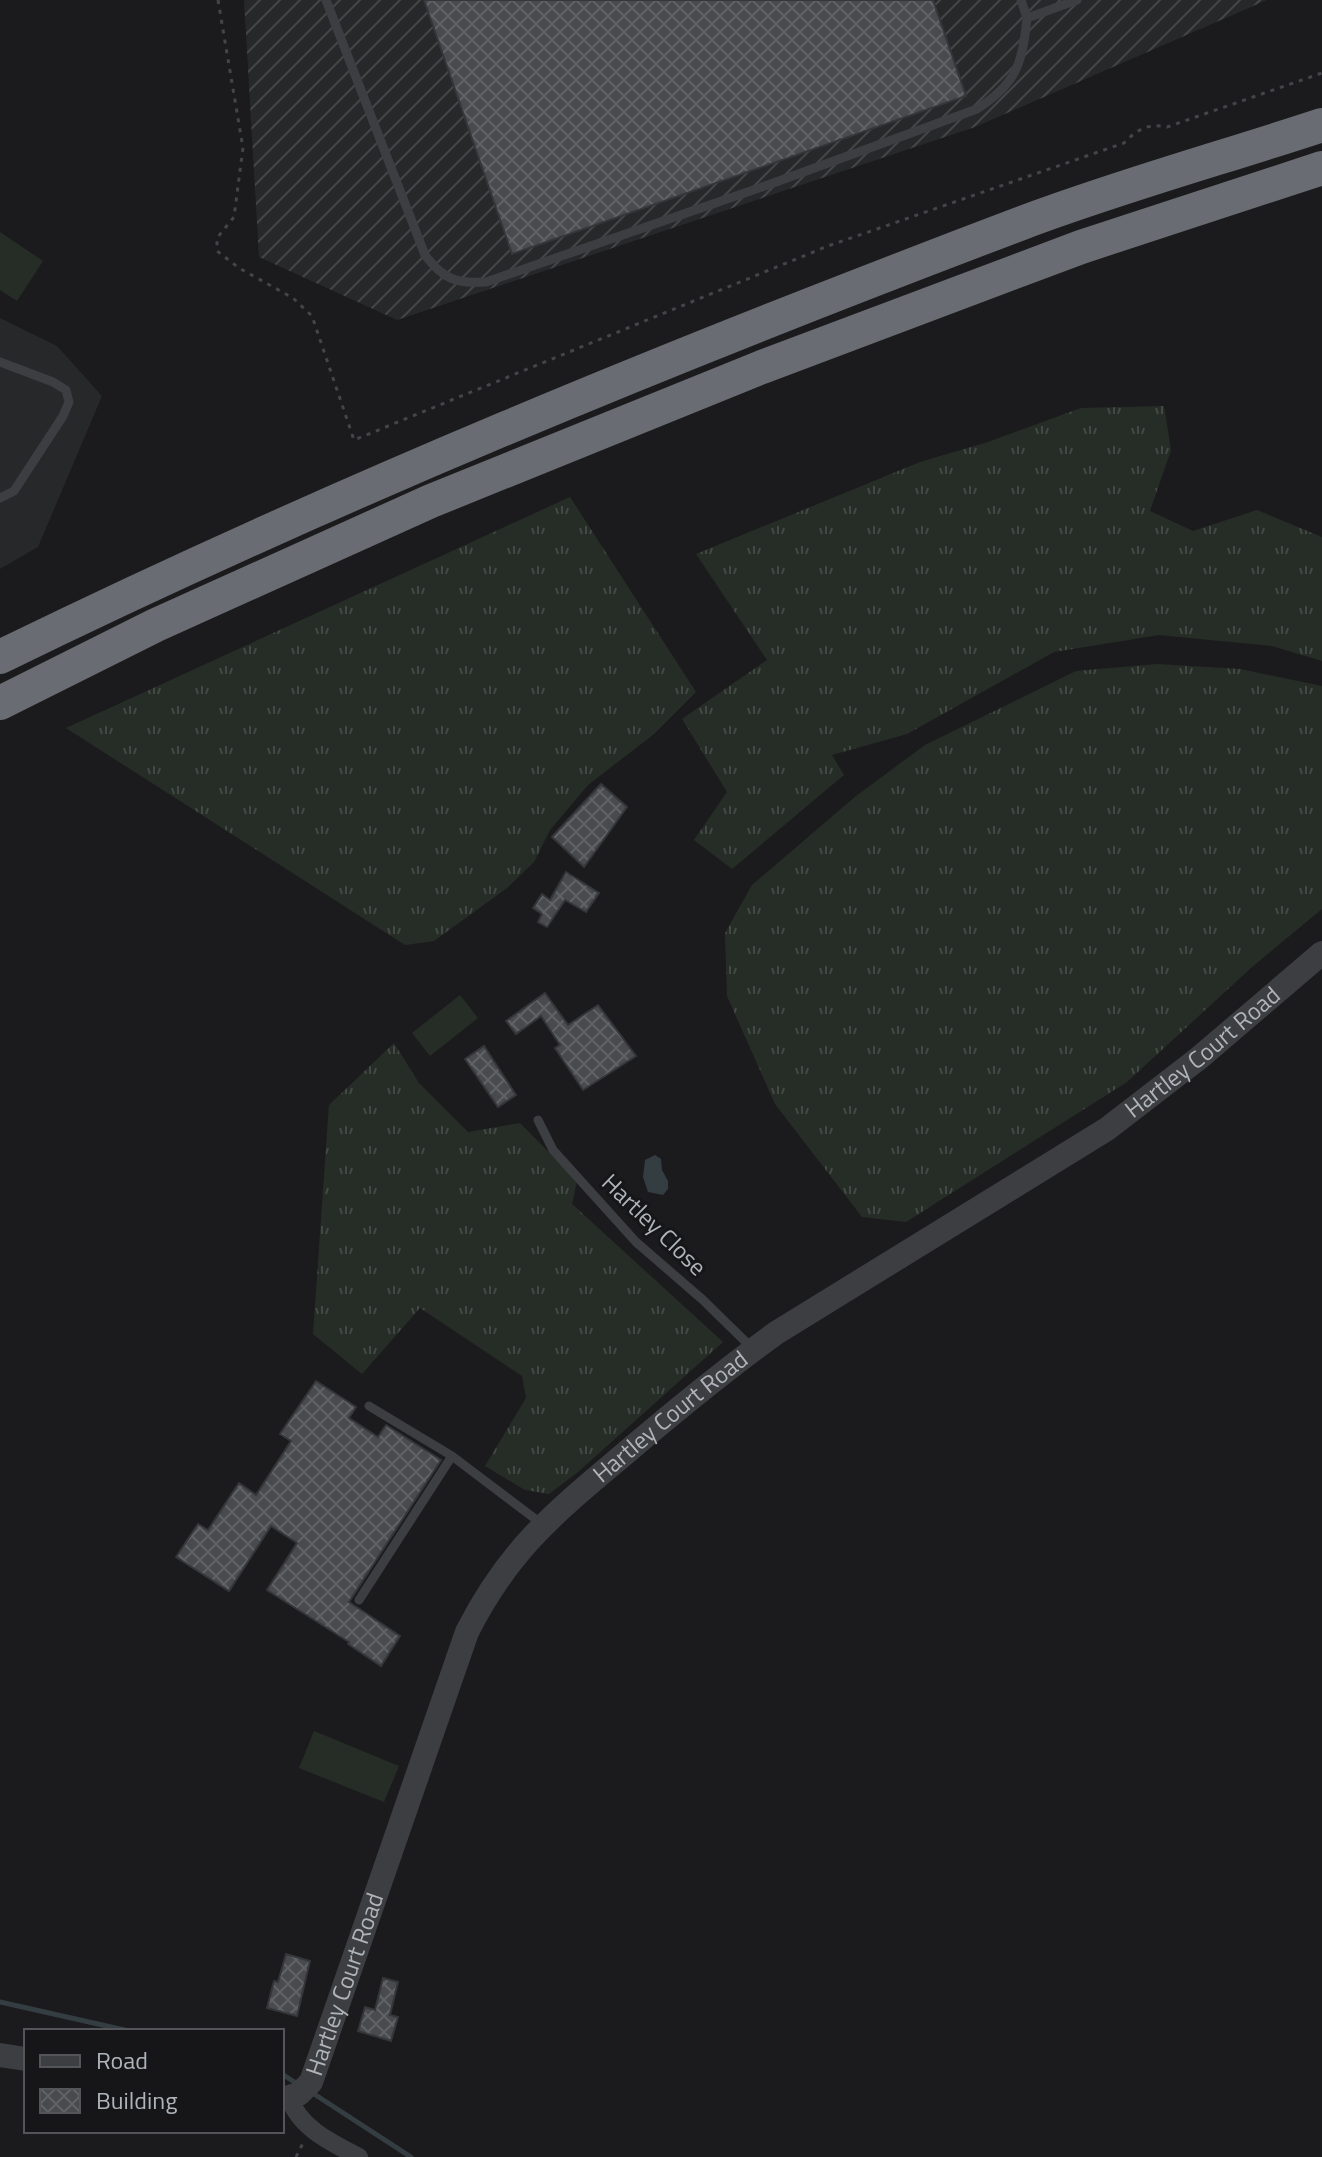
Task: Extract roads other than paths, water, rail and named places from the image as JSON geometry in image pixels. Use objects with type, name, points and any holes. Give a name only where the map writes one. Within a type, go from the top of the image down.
[{"type":"highway","points":[[0,657],[147,585],[415,465],[748,329],[1025,222],[1322,125]]},
{"type":"highway","points":[[0,703],[156,625],[431,501],[734,378],[1066,252],[1322,168]]},
{"type":"street","name":"Hartley Court Road","points":[[295,2093],[321,2059],[467,1632],[502,1571],[542,1524],[753,1349],[1107,1129],[1199,1058],[1322,953]]},
{"type":"street","points":[[0,2055],[24,2059]]},
{"type":"street","points":[[295,2093],[293,2109],[311,2129],[359,2157]]},
{"type":"lane","points":[[326,0],[425,255],[436,269],[450,279],[465,283],[486,282],[977,109],[995,97],[1014,77],[1023,53],[1027,18],[1021,0]]},
{"type":"lane","points":[[1027,18],[1077,0]]},
{"type":"lane","points":[[0,362],[53,382],[66,390],[69,402],[14,491],[0,498]]},
{"type":"lane","name":"Hartley Close","points":[[538,1120],[553,1150],[636,1242],[703,1300],[753,1349]]},
{"type":"lane","points":[[369,1406],[452,1456],[542,1524]]},
{"type":"lane","points":[[359,1600],[452,1456]]},
{"type":"waterway","points":[[0,2002],[120,2029]]},
{"type":"waterway","points":[[284,2075],[299,2085]]},
{"type":"waterway","points":[[311,2092],[411,2157]]}]
